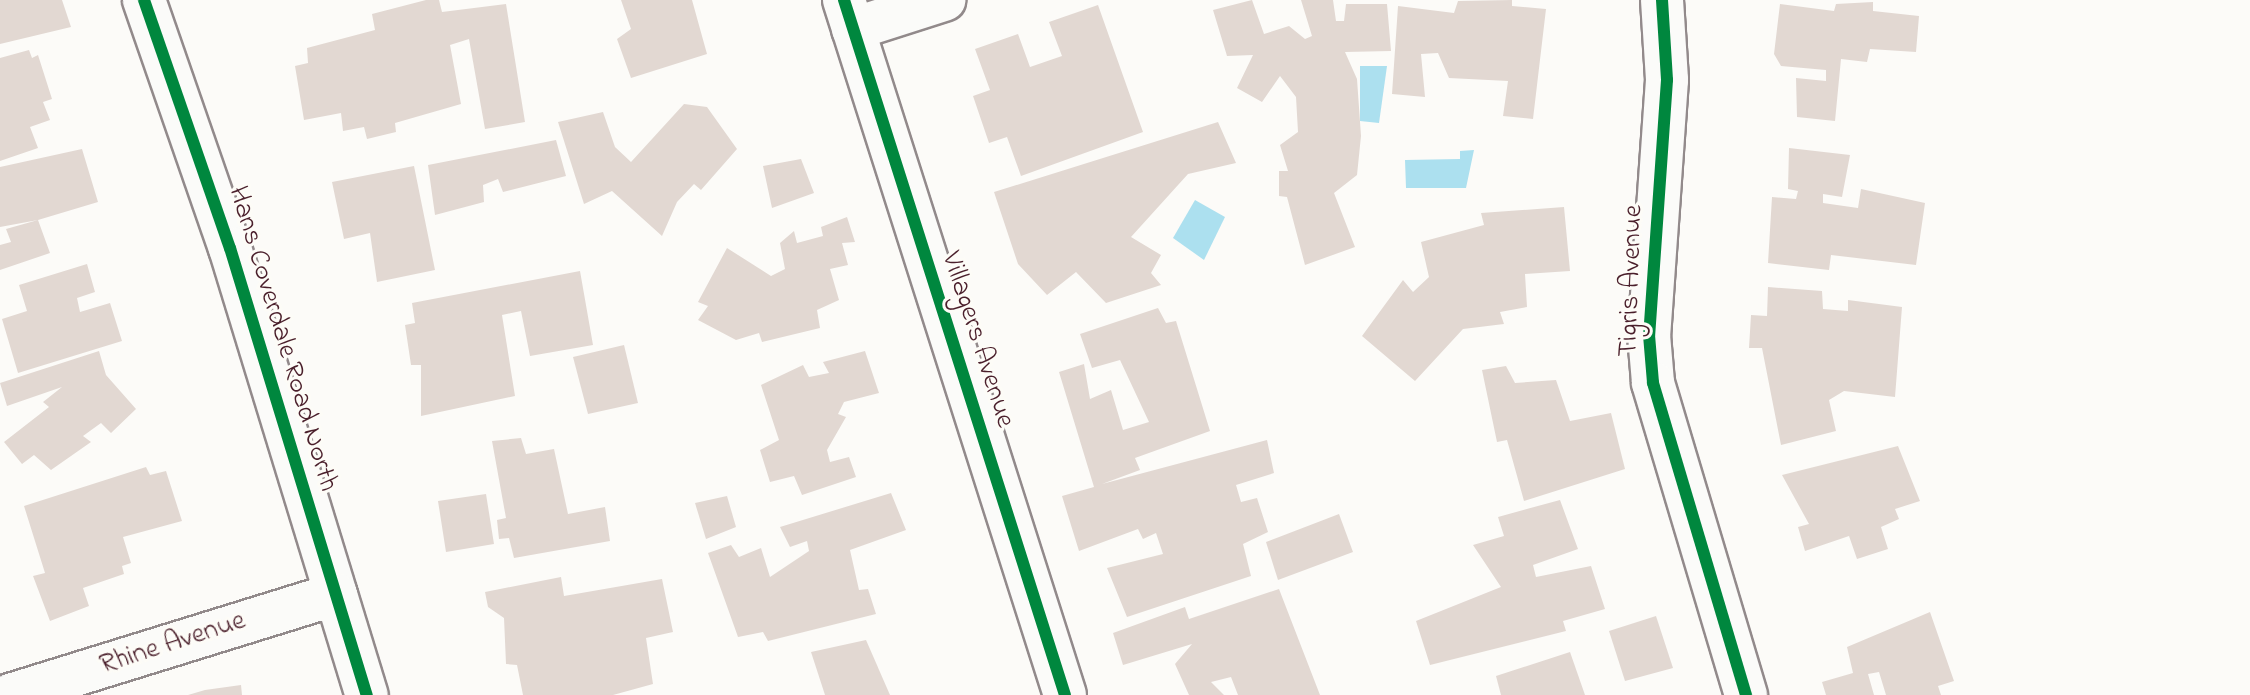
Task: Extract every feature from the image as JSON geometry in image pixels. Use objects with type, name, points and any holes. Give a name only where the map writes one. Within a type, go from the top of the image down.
[{"type":"street","name":"Hans Coverdale Road North","points":[[144,0],[230,248],[367,695]]},
{"type":"street","points":[[848,15],[944,0]]},
{"type":"street","name":"Tigris Avenue","points":[[1662,0],[1667,80],[1649,335],[1653,383],[1746,695]]},
{"type":"street","name":"Tigris Avenue","points":[[1667,80],[1685,0]]},
{"type":"street","name":"Villagers Avenue","points":[[848,15],[1065,695]]},
{"type":"street","name":"Rhine Avenue","points":[[10,695],[336,594]]},
{"type":"water","points":[[1360,66],[1387,66],[1379,123],[1360,121]]},
{"type":"water","points":[[1474,150],[1466,188],[1406,188],[1405,160],[1460,159],[1460,151]]},
{"type":"water","points":[[1195,200],[1225,217],[1204,260],[1173,238]]},
{"type":"building","points":[[0,0],[62,0],[71,27],[0,44]]},
{"type":"building","points":[[426,0],[439,0],[442,12],[506,4],[525,122],[485,129],[469,39],[450,45],[461,104],[395,123],[396,132],[367,139],[364,127],[343,131],[341,113],[304,120],[295,66],[308,63],[307,48],[375,30],[372,14]]},
{"type":"building","points":[[621,0],[692,0],[707,54],[631,78],[617,39],[631,29]]},
{"type":"building","points":[[1252,0],[1264,34],[1289,26],[1305,39],[1312,36],[1301,0],[1333,0],[1336,21],[1344,21],[1346,4],[1387,4],[1391,51],[1345,52],[1357,79],[1361,136],[1357,175],[1334,193],[1355,247],[1305,265],[1287,197],[1279,196],[1279,171],[1288,171],[1280,145],[1298,132],[1296,97],[1280,76],[1262,102],[1237,88],[1253,55],[1227,56],[1213,10]]},
{"type":"building","points":[[1512,0],[1512,6],[1546,9],[1533,119],[1503,116],[1508,81],[1449,78],[1438,53],[1421,54],[1425,97],[1392,94],[1398,6],[1454,13],[1458,1]]},
{"type":"building","points":[[1873,2],[1873,11],[1919,16],[1916,52],[1870,49],[1867,62],[1841,59],[1835,121],[1797,117],[1796,78],[1826,81],[1826,70],[1781,66],[1774,54],[1780,4],[1834,11],[1836,4]]},
{"type":"building","points":[[1098,5],[1143,132],[1021,176],[1007,137],[989,143],[973,96],[990,90],[975,49],[1018,34],[1030,67],[1062,56],[1049,22]]},
{"type":"building","points":[[29,50],[32,58],[38,55],[52,99],[43,102],[50,120],[30,127],[38,148],[0,161],[0,58]]},
{"type":"building","points":[[684,104],[707,107],[737,149],[701,190],[694,184],[677,202],[662,236],[612,191],[584,204],[558,122],[603,112],[615,147],[631,162]]},
{"type":"building","points":[[1218,122],[1236,163],[1188,174],[1131,237],[1161,255],[1151,273],[1161,285],[1106,303],[1076,272],[1047,295],[1018,264],[994,192]]},
{"type":"building","points":[[556,140],[566,176],[503,192],[498,179],[483,185],[484,202],[435,215],[428,165]]},
{"type":"building","points":[[1789,148],[1850,155],[1842,197],[1823,194],[1823,203],[1858,208],[1861,189],[1925,203],[1916,265],[1831,255],[1829,270],[1768,263],[1772,197],[1796,199],[1798,191],[1788,189]]},
{"type":"building","points":[[82,149],[98,202],[38,220],[0,227],[0,167]]},
{"type":"building","points":[[801,159],[814,193],[772,208],[763,166]]},
{"type":"building","points":[[414,166],[435,270],[377,282],[370,233],[344,239],[332,182]]},
{"type":"building","points":[[1564,207],[1570,271],[1525,274],[1527,307],[1500,312],[1504,324],[1463,329],[1415,381],[1362,336],[1403,280],[1413,292],[1429,277],[1421,242],[1484,225],[1481,213]]},
{"type":"building","points":[[847,217],[855,242],[842,243],[848,265],[830,269],[839,300],[817,310],[820,328],[762,342],[759,333],[736,340],[698,320],[708,306],[698,302],[727,248],[771,276],[785,269],[780,243],[794,231],[797,243],[823,236],[821,227]]},
{"type":"building","points":[[38,220],[50,253],[0,270],[0,245],[11,242],[6,229]]},
{"type":"building","points":[[87,264],[95,292],[77,298],[80,312],[110,303],[122,341],[18,373],[2,319],[27,311],[19,285]]},
{"type":"building","points":[[580,271],[593,345],[530,356],[521,311],[502,315],[515,396],[421,416],[421,365],[411,365],[405,325],[415,323],[412,303]]},
{"type":"building","points":[[1768,287],[1822,291],[1823,309],[1848,311],[1848,300],[1902,307],[1895,397],[1844,391],[1829,400],[1836,431],[1781,445],[1762,348],[1749,348],[1751,315],[1767,316]]},
{"type":"building","points":[[1158,308],[1166,323],[1176,321],[1210,431],[1135,458],[1140,470],[1102,484],[1267,440],[1274,473],[1236,485],[1241,502],[1257,498],[1268,532],[1243,544],[1251,576],[1127,617],[1107,568],[1163,554],[1156,533],[1143,539],[1138,529],[1079,551],[1062,496],[1094,487],[1059,372],[1084,364],[1090,399],[1111,390],[1123,430],[1149,422],[1120,360],[1092,368],[1080,334]]},
{"type":"building","points":[[624,345],[638,403],[588,414],[573,357]]},
{"type":"building","points":[[99,351],[106,375],[136,409],[111,433],[101,423],[83,436],[91,442],[51,470],[34,455],[22,464],[4,442],[49,407],[43,402],[62,387],[7,406],[0,383]]},
{"type":"building","points":[[865,351],[879,393],[844,402],[838,414],[846,417],[827,450],[830,462],[849,457],[856,477],[802,495],[794,476],[770,482],[760,450],[779,440],[761,385],[803,365],[809,377],[829,373],[823,362]]},
{"type":"building","points":[[1506,366],[1515,383],[1556,380],[1570,421],[1611,413],[1625,469],[1524,501],[1507,440],[1497,442],[1482,370]]},
{"type":"building","points":[[521,438],[526,454],[554,449],[568,514],[605,507],[610,541],[514,558],[509,538],[499,539],[497,520],[506,518],[492,441]]},
{"type":"building","points":[[1898,446],[1920,501],[1895,509],[1899,519],[1881,527],[1888,549],[1857,559],[1849,536],[1805,551],[1798,527],[1809,524],[1782,475]]},
{"type":"building","points":[[146,467],[150,475],[166,471],[182,521],[123,537],[131,563],[122,566],[124,574],[83,588],[89,606],[50,621],[33,576],[45,573],[24,506]]},
{"type":"building","points":[[891,493],[906,530],[850,550],[859,590],[868,589],[876,614],[768,641],[763,632],[738,637],[708,553],[731,545],[739,557],[761,548],[770,577],[809,551],[807,541],[790,547],[780,527]]},
{"type":"building","points":[[486,494],[494,544],[446,552],[438,501]]},
{"type":"building","points":[[727,496],[736,527],[706,539],[695,503]]},
{"type":"building","points":[[1560,500],[1578,549],[1533,565],[1536,577],[1591,566],[1605,609],[1563,621],[1566,631],[1430,665],[1416,621],[1501,587],[1473,545],[1504,536],[1498,517]]},
{"type":"building","points":[[1339,514],[1353,552],[1278,580],[1266,542]]},
{"type":"building","points":[[561,577],[564,596],[662,579],[673,632],[646,638],[653,684],[613,695],[523,695],[517,665],[506,664],[504,618],[488,607],[485,592]]},
{"type":"building","points":[[1279,589],[1320,695],[1238,695],[1231,677],[1211,682],[1224,695],[1189,695],[1175,664],[1192,644],[1123,665],[1113,633],[1185,607],[1189,619]]},
{"type":"building","points":[[1930,612],[1954,681],[1938,686],[1941,695],[1886,695],[1879,672],[1868,674],[1874,695],[1826,695],[1822,682],[1853,673],[1847,647]]},
{"type":"building","points":[[1656,616],[1673,668],[1625,681],[1609,631]]},
{"type":"building","points":[[866,640],[890,695],[825,695],[811,652]]},
{"type":"building","points":[[1570,652],[1585,695],[1501,695],[1496,676]]},
{"type":"building","points":[[241,685],[242,695],[188,695],[205,690]]},
{"type":"cycle path","points":[[144,0],[230,248],[367,695]]},
{"type":"cycle path","points":[[844,0],[1065,695]]},
{"type":"cycle path","points":[[1662,0],[1667,80],[1649,335],[1653,383],[1746,695]]}]
